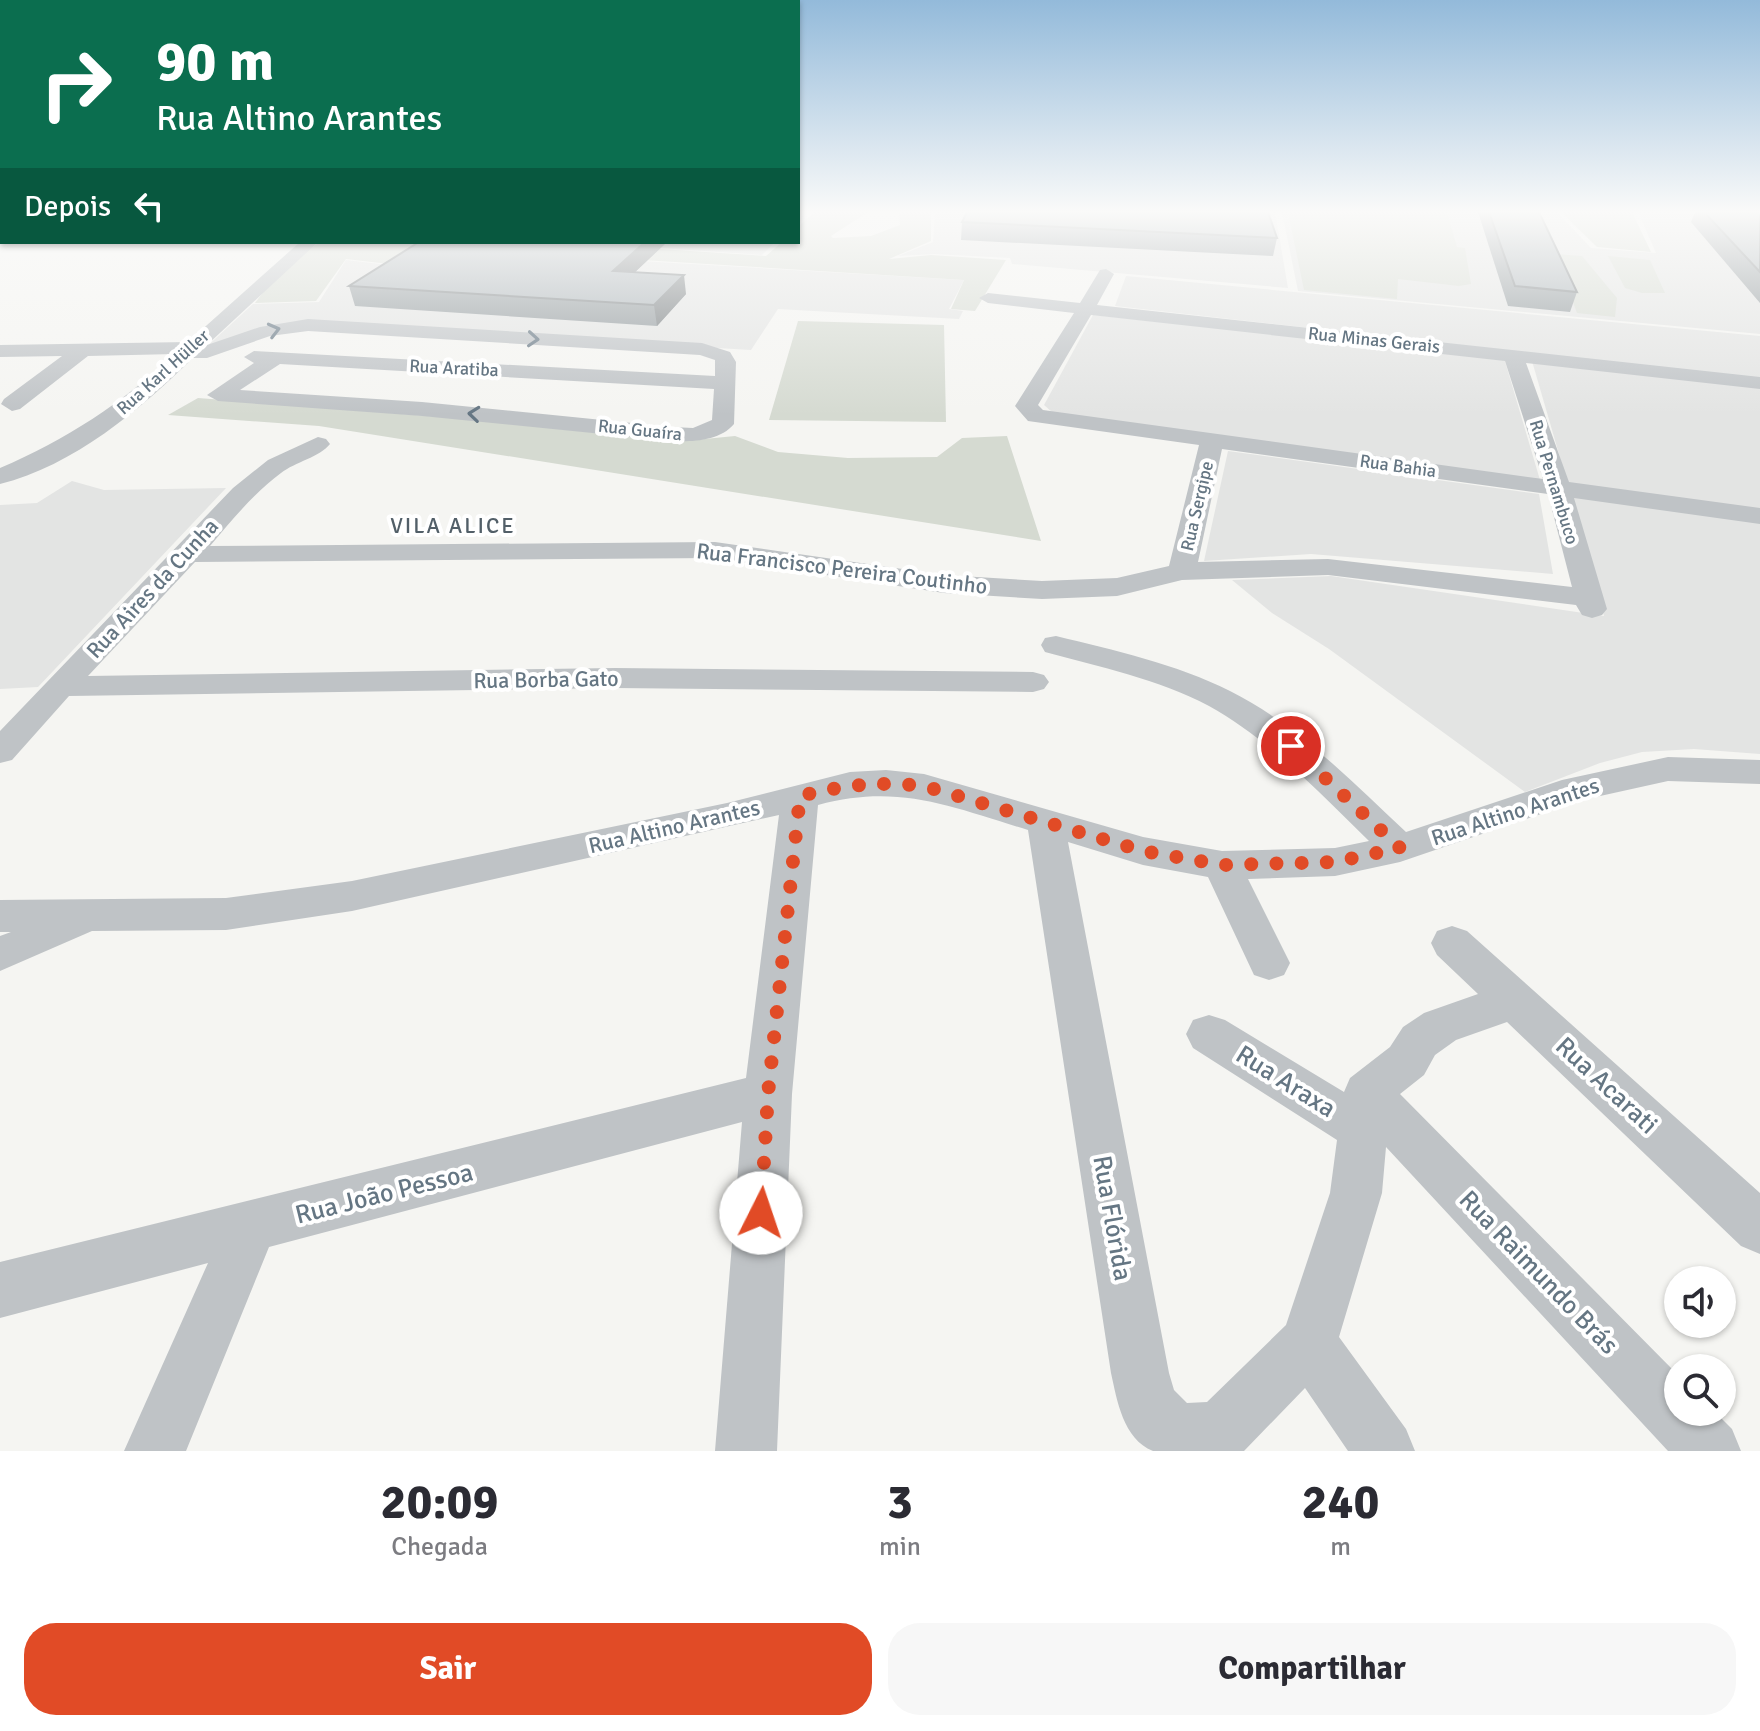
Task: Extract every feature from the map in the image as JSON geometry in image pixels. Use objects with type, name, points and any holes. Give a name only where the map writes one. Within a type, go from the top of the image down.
[{"type":"street","name":"Rua Karl Hüller","points":[[0,477],[64,447],[129,405],[192,352],[264,280]]},
{"type":"street","points":[[1085,310],[1103,280]]},
{"type":"street","name":"Rua Minas Gerais","points":[[988,298],[1760,383]]},
{"type":"street","name":"Rua Bahia","points":[[1085,310],[1026,406],[1036,416],[1760,516]]},
{"type":"street","name":"Rua Guaíra","points":[[192,352],[267,331],[308,325],[702,349],[723,356],[726,362],[723,424],[696,435],[422,409],[218,395],[276,358]]},
{"type":"street","points":[[12,404],[83,350]]},
{"type":"street","points":[[0,351],[192,352]]},
{"type":"street","name":"Rua Aratiba","points":[[192,352],[723,383]]},
{"type":"street","name":"Rua Pernambuco","points":[[1513,355],[1559,488],[1590,604]]},
{"type":"street","name":"Rua Sergipe","points":[[1182,572],[1212,440]]},
{"type":"street","name":"Rua Aires da Cunha","points":[[0,752],[59,686],[188,554],[248,484],[294,453],[318,444]]},
{"type":"street","name":"Rua Francisco Pereira Coutinho","points":[[188,554],[715,550],[944,584],[1053,591],[1117,587],[1182,572],[1328,567],[1590,604]]},
{"type":"street","points":[[1056,645],[1181,682],[1219,699],[1291,746],[1400,848]]},
{"type":"street","name":"Rua Borba Gato","points":[[59,686],[615,678],[1033,682]]},
{"type":"street","name":"Rua Altino Arantes","points":[[0,916],[226,914],[352,896],[727,816],[850,784],[886,782],[924,786],[1143,851],[1222,865],[1335,862],[1400,848],[1575,789],[1668,769],[1760,772]]},
{"type":"street","points":[[746,1451],[768,1094],[800,796]]},
{"type":"street","name":"Rua Flórida","points":[[1046,824],[1137,1357],[1149,1407],[1168,1427],[1191,1435],[1222,1430],[1309,1343]]},
{"type":"street","points":[[1222,865],[1269,963]]},
{"type":"street","points":[[0,954],[92,917]]},
{"type":"street","name":"Rua Acarati","points":[[1452,943],[1760,1228]]},
{"type":"street","points":[[1384,1451],[1309,1343],[1356,1193],[1365,1111],[1407,1061],[1419,1041],[1440,1026],[1517,1000]]},
{"type":"street","name":"Rua Araxa","points":[[1209,1034],[1365,1111]]},
{"type":"street","name":"Rua João Pessoa","points":[[0,1290],[768,1094]]},
{"type":"street","name":"Rua Raimundo Brás","points":[[1365,1111],[1710,1451]]},
{"type":"street","points":[[155,1451],[251,1226]]},
{"type":"shaded area","points":[[274,280],[331,280],[316,301],[255,303]]},
{"type":"shaded area","points":[[333,280],[964,280],[949,309],[963,311],[959,319],[778,309],[751,350],[290,323],[203,350],[253,304],[319,302]]},
{"type":"shaded area","points":[[959,280],[994,280],[975,311],[951,309],[964,280]]},
{"type":"shaded area","points":[[1125,280],[1165,280],[1760,336],[1760,379],[1115,306]]},
{"type":"shaded area","points":[[1193,280],[1287,280],[1288,288]]},
{"type":"shaded area","points":[[1296,280],[1760,280],[1760,334],[1298,291]]},
{"type":"shaded area","points":[[1302,280],[1398,280],[1397,299],[1304,290]]},
{"type":"shaded area","points":[[1404,280],[1470,280],[1471,284],[1459,286]]},
{"type":"shaded area","points":[[1565,280],[1602,280],[1617,298],[1615,317],[1577,313]]},
{"type":"shaded area","points":[[1621,280],[1659,280],[1665,293],[1642,293],[1625,288]]},
{"type":"shaded area","points":[[1093,315],[1504,358],[1540,480],[1052,412],[1044,405]]},
{"type":"shaded area","points":[[798,321],[944,325],[946,422],[769,420]]},
{"type":"shaded area","points":[[1532,361],[1760,388],[1760,512],[1568,485]]},
{"type":"shaded area","points":[[198,398],[453,418],[648,438],[664,443],[735,436],[778,452],[848,458],[937,457],[962,438],[1007,436],[1041,541],[319,426],[168,415]]},
{"type":"shaded area","points":[[1228,451],[1539,494],[1553,574],[1311,554],[1204,561]]},
{"type":"shaded area","points":[[72,481],[104,490],[226,488],[38,687],[0,689],[0,505],[37,503]]},
{"type":"shaded area","points":[[1573,496],[1760,523],[1760,754],[1694,749],[1642,752],[1600,763],[1525,792],[1329,649],[1272,613],[1232,580],[1331,576],[1604,616]]},
{"type":"building","points":[[359,280],[679,280],[654,305],[349,286]]},
{"type":"building","points":[[1513,280],[1571,280],[1577,292],[1515,286]]},
{"type":"district","name":"VILA ALICE","points":[[453,525]]},
{"type":"route","points":[[761,1213],[768,1094],[800,796],[850,784],[886,782],[924,786],[1143,851],[1222,865],[1335,862],[1400,848],[1291,746]]}]
